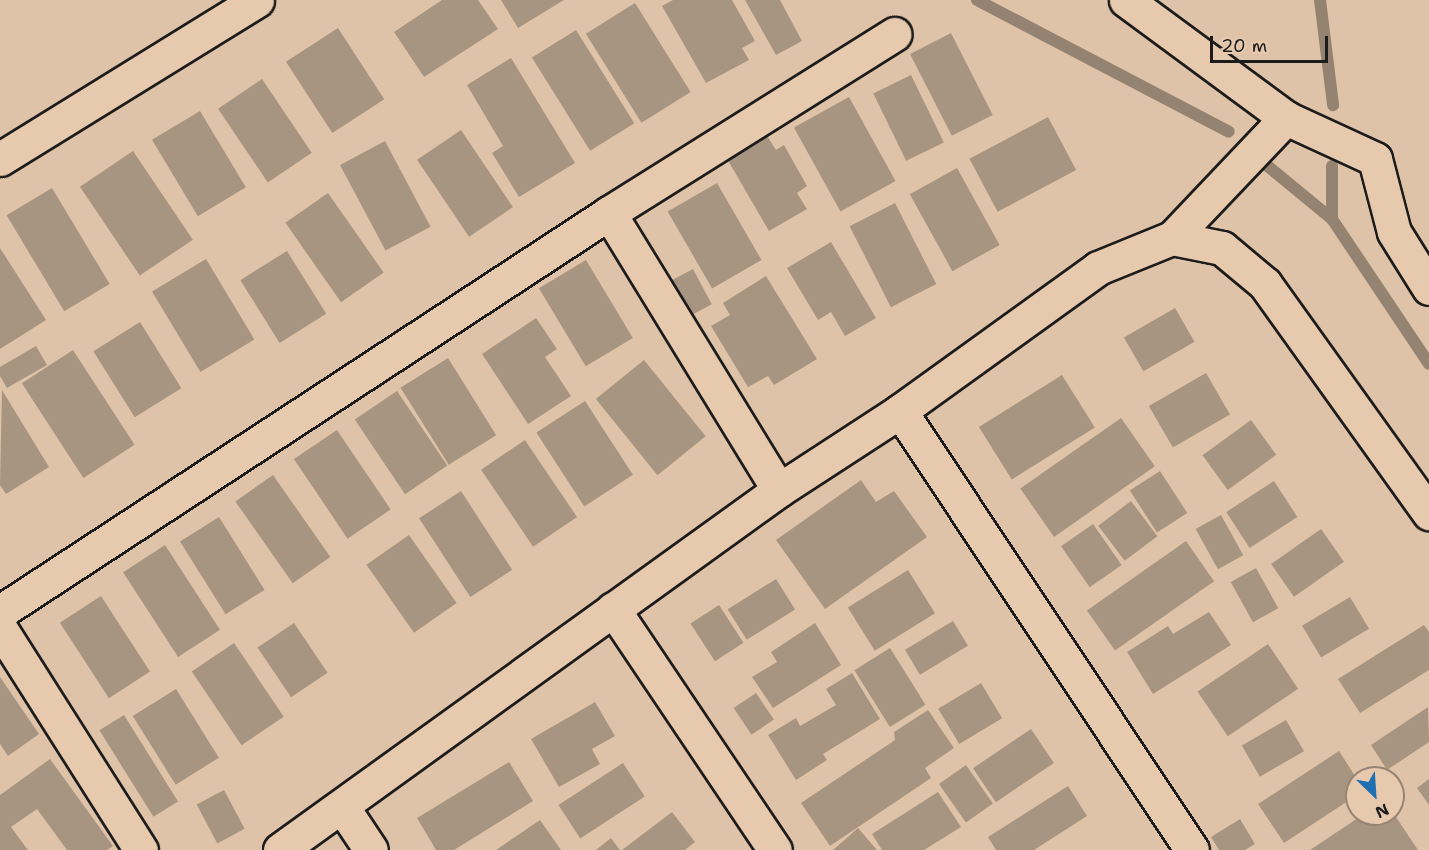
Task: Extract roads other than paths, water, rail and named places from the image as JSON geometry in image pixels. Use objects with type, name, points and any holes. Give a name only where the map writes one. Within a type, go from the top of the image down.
[{"type":"street","points":[[0,159],[257,0]]},
{"type":"street","points":[[1126,0],[1286,118],[1375,159],[1394,232],[1429,288]]},
{"type":"street","points":[[0,612],[609,213],[894,34]]},
{"type":"street","points":[[280,850],[343,808],[779,490],[900,411],[1098,268],[1172,238],[1286,118]]},
{"type":"street","points":[[609,213],[779,490]]},
{"type":"street","points":[[1172,238],[1222,249],[1265,284],[1429,513]]},
{"type":"street","points":[[900,411],[1192,850]]},
{"type":"street","points":[[613,609],[775,850]]},
{"type":"street","points":[[0,628],[141,850]]},
{"type":"street","points":[[343,808],[371,850]]},
{"type":"waterway","points":[[977,0],[1229,132]]},
{"type":"waterway","points":[[1320,0],[1333,105]]},
{"type":"waterway","points":[[1264,163],[1332,219],[1429,364]]},
{"type":"waterway","points":[[1332,166],[1332,219]]}]
